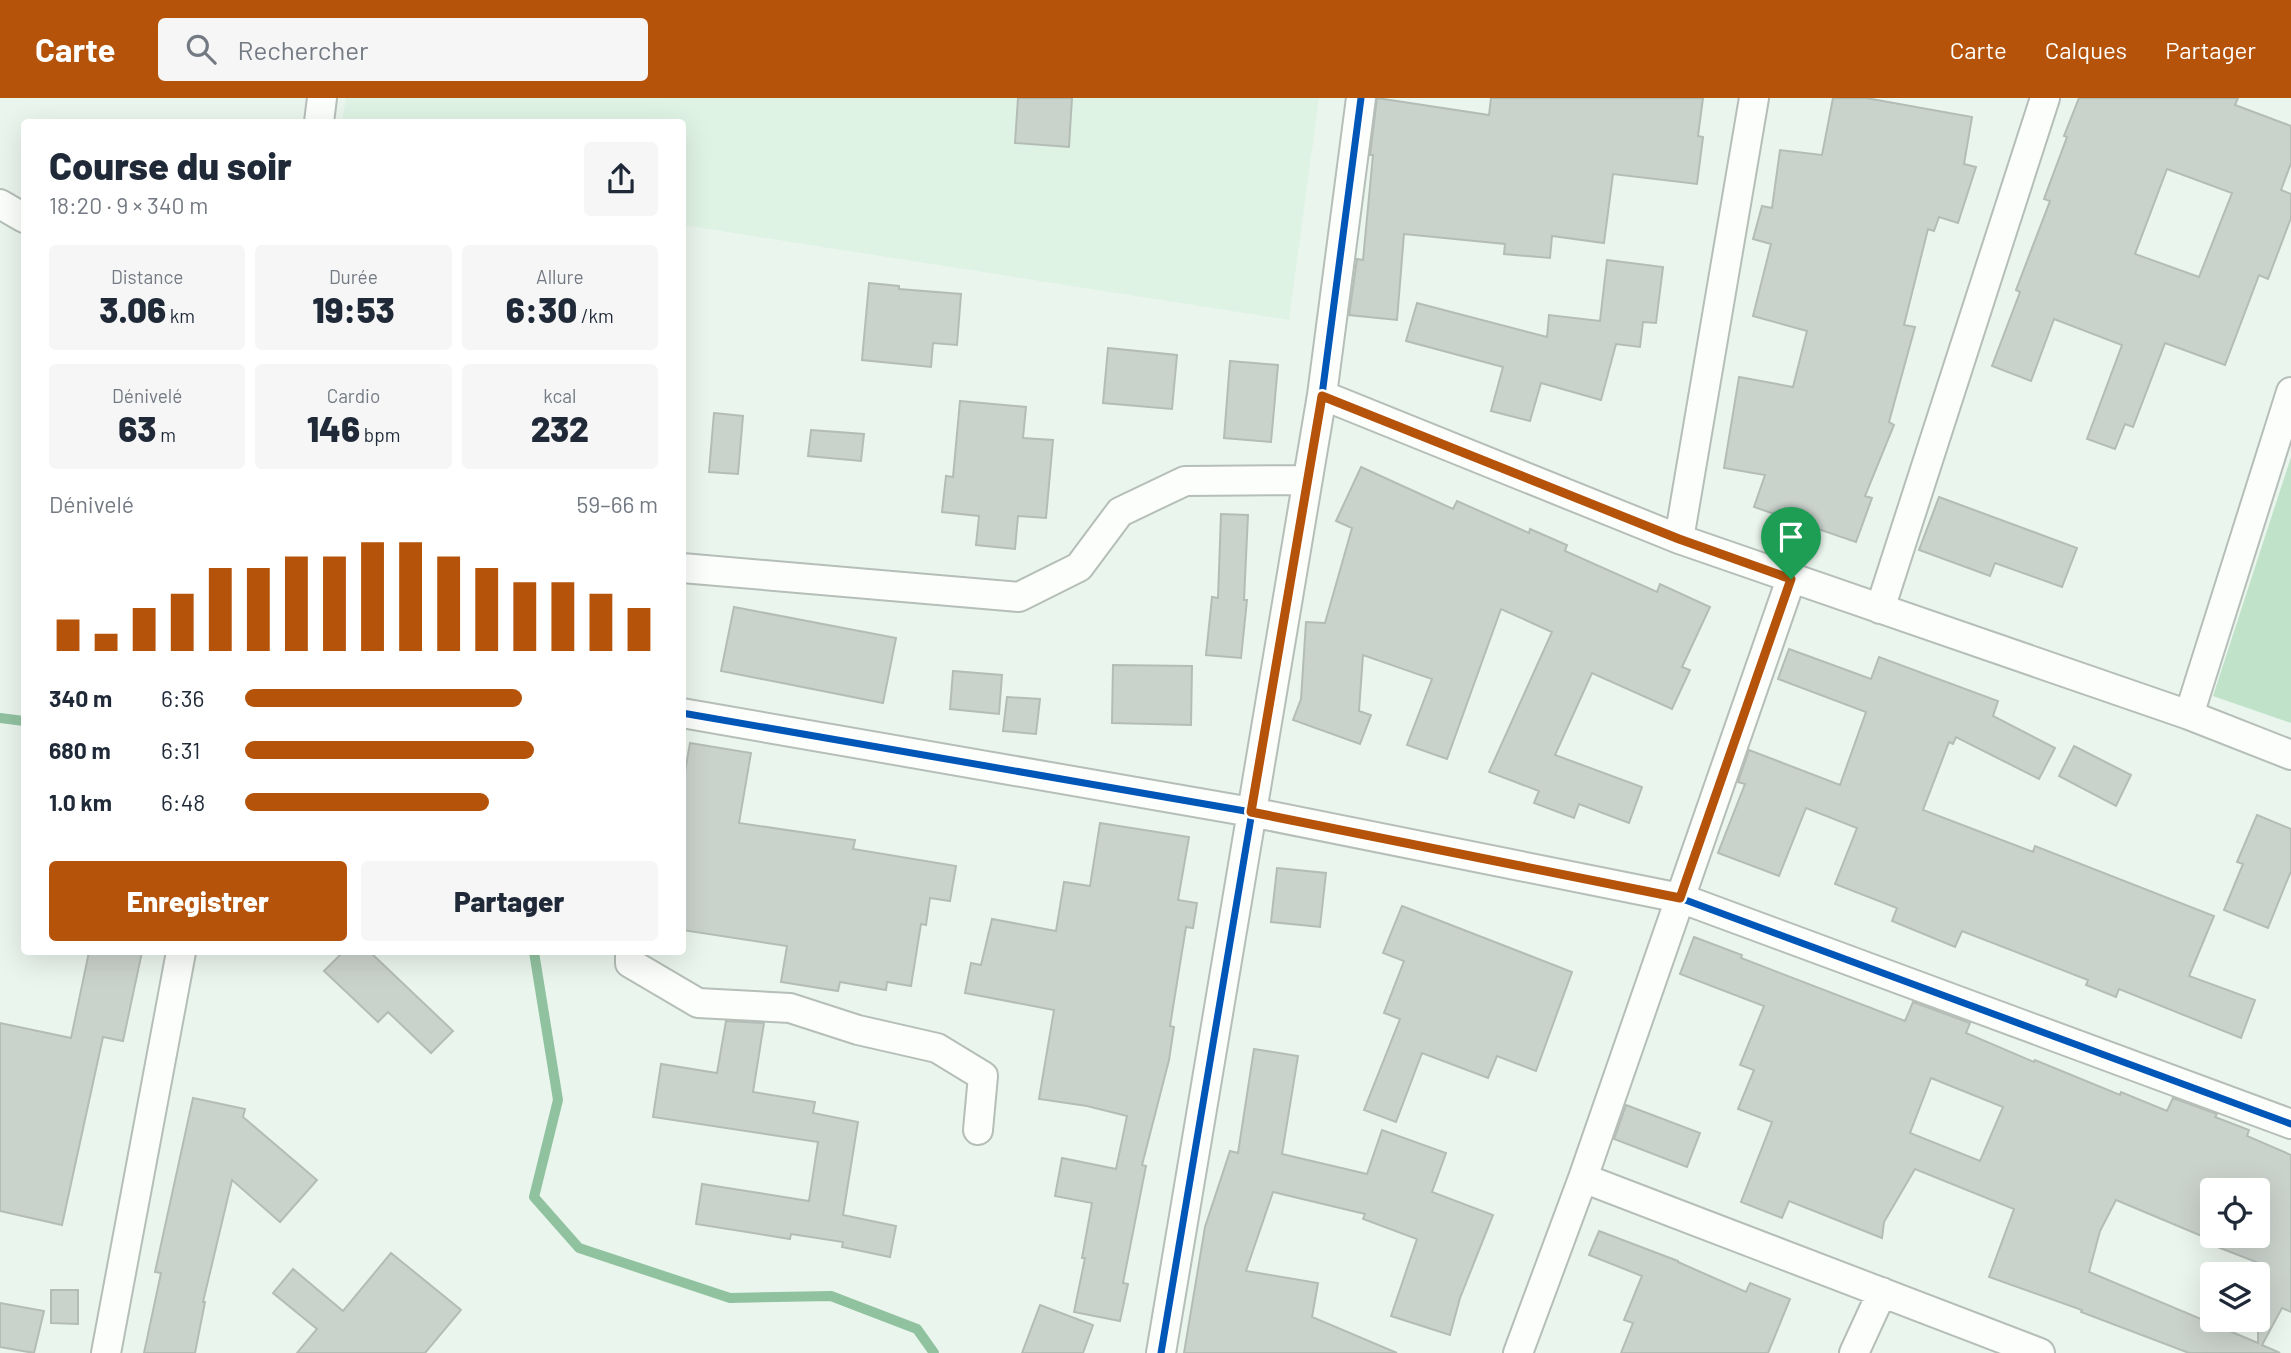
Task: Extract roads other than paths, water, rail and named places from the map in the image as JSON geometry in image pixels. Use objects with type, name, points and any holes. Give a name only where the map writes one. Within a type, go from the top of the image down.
[{"type":"street","points":[[319,119],[322,98]]},
{"type":"street","points":[[1161,1353],[1322,396],[1361,98]]},
{"type":"street","points":[[1679,539],[1754,98]]},
{"type":"street","points":[[1880,609],[2045,98]]},
{"type":"street","points":[[0,204],[21,216]]},
{"type":"street","points":[[2189,715],[2291,393]]},
{"type":"street","points":[[1322,396],[1679,539],[2189,715],[2291,755]]},
{"type":"street","points":[[686,568],[1019,597],[1079,567],[1120,512],[1185,481],[1307,480]]},
{"type":"street","points":[[1518,1353],[1583,1178],[1791,579]]},
{"type":"street","points":[[686,714],[1251,812],[1680,898],[2291,1124]]},
{"type":"street","points":[[106,1353],[180,955]]},
{"type":"street","points":[[630,955],[630,962],[698,1003],[790,1009],[858,1030],[937,1048],[983,1076],[978,1130]]},
{"type":"street","points":[[1583,1178],[2040,1353]]},
{"type":"street","points":[[1854,1353],[1882,1292]]},
{"type":"waterway","points":[[0,718],[21,721]]},
{"type":"waterway","points":[[534,955],[558,1100],[534,1197],[579,1248],[730,1298],[831,1296],[917,1329],[934,1353]]}]
